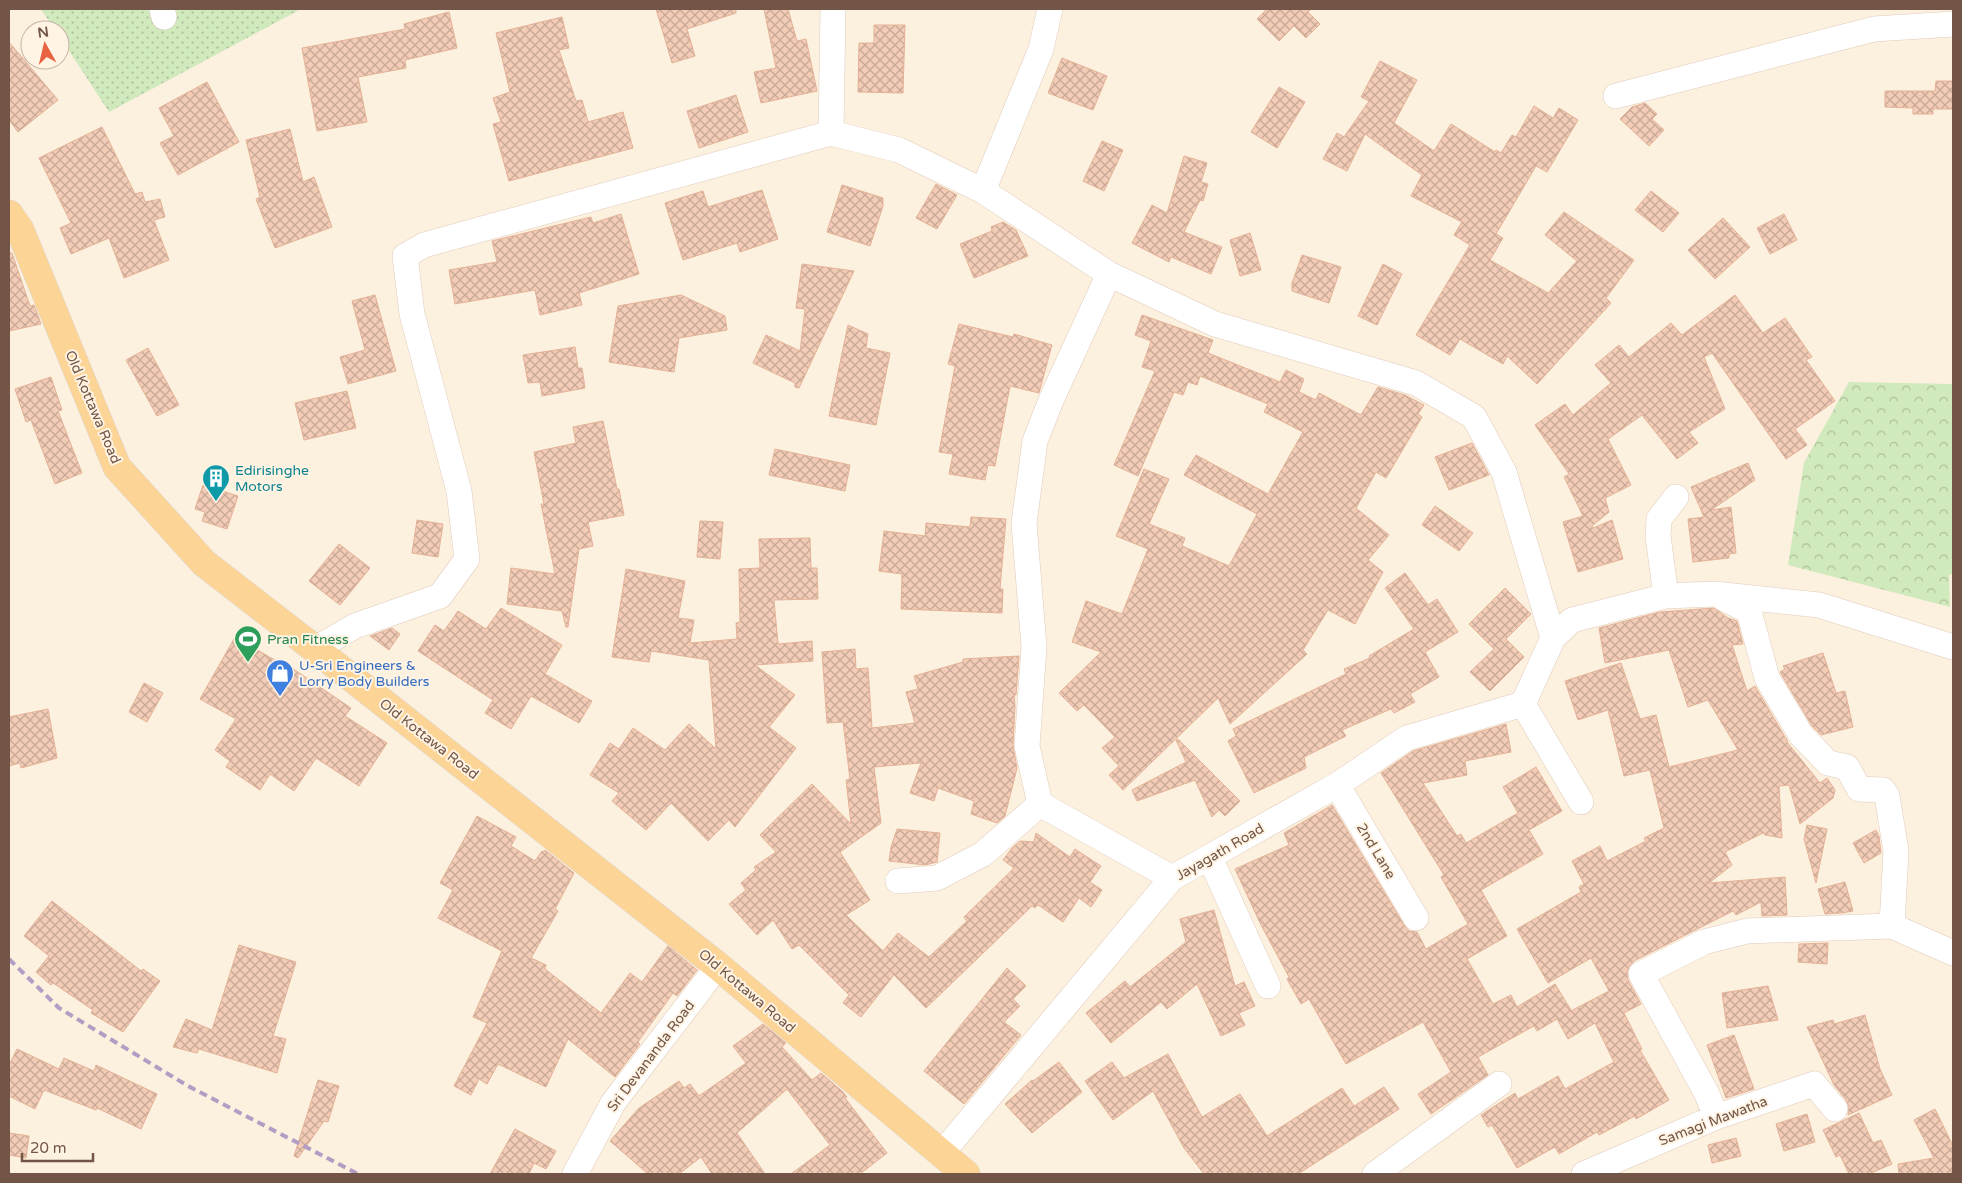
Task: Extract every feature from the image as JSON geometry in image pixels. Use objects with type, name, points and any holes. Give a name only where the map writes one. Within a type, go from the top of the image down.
[{"type":"main road","name":"Old Kottawa Road","points":[[9,214],[20,230],[117,467],[204,563],[718,966],[966,1174]]},
{"type":"street","points":[[831,133],[833,9]]},
{"type":"street","points":[[983,191],[1041,49],[1050,9]]},
{"type":"street","points":[[1616,96],[1874,29],[1953,24]]},
{"type":"street","points":[[315,649],[355,626],[440,596],[467,559],[459,491],[412,314],[405,256],[424,245],[831,133],[899,150],[983,191],[1109,274],[1215,324],[1416,383],[1474,417],[1504,472],[1553,638]]},
{"type":"street","points":[[1109,274],[1052,398],[1035,441],[1024,524],[1034,646],[1027,746],[1040,804],[1172,878]]},
{"type":"street","points":[[1666,596],[1658,536],[1659,519],[1676,497]]},
{"type":"street","points":[[1714,594],[1749,611],[1767,678],[1801,735],[1828,763],[1847,767],[1860,789],[1883,790],[1887,796],[1896,851],[1892,926]]},
{"type":"street","points":[[1581,802],[1523,704],[1553,638],[1572,620],[1666,596],[1714,594],[1819,605],[1953,647]]},
{"type":"street","name":"Jayagath Road","points":[[942,1153],[1172,878],[1336,785],[1407,738],[1523,704]]},
{"type":"street","name":"2nd Lane","points":[[1336,785],[1416,918]]},
{"type":"street","points":[[898,881],[937,878],[983,854],[1040,804]]},
{"type":"street","points":[[1210,858],[1268,986]]},
{"type":"street","points":[[1716,1117],[1707,1094],[1641,974],[1704,942],[1747,930],[1892,926],[1953,952]]},
{"type":"street","name":"Sri Devananda Road","points":[[575,1174],[613,1103],[718,966]]},
{"type":"street","points":[[1375,1174],[1500,1084]]},
{"type":"street","name":"Samagi Mawatha","points":[[1584,1174],[1716,1117],[1814,1084],[1835,1108]]},
{"type":"green space","points":[[41,9],[301,9],[109,112],[70,52],[70,20],[48,20]]},
{"type":"green space","points":[[1849,382],[1953,384],[1953,574],[1949,575],[1950,607],[1788,565],[1804,463]]},
{"type":"building","points":[[656,9],[736,9],[736,13],[687,29],[695,56],[672,63]]},
{"type":"building","points":[[764,9],[788,9],[797,41],[806,39],[817,91],[761,103],[754,72],[776,68]]},
{"type":"building","points":[[1267,9],[1311,9],[1308,12],[1320,24],[1306,38],[1294,26],[1279,41],[1257,19]]},
{"type":"building","points":[[449,12],[457,48],[405,60],[406,68],[358,77],[367,122],[317,131],[302,48],[405,29],[404,24]]},
{"type":"building","points":[[562,17],[569,48],[559,50],[576,101],[582,100],[588,122],[623,112],[633,148],[509,181],[493,124],[501,122],[493,98],[510,92],[496,33]]},
{"type":"building","points":[[874,25],[905,25],[903,93],[858,92],[859,43],[874,43]]},
{"type":"building","points":[[9,42],[20,55],[20,70],[33,70],[58,100],[18,132],[9,120]]},
{"type":"building","points":[[1062,58],[1107,76],[1093,110],[1048,93]]},
{"type":"building","points":[[1380,61],[1417,80],[1394,123],[1434,151],[1451,124],[1495,152],[1496,150],[1501,153],[1512,135],[1516,137],[1534,106],[1553,118],[1559,108],[1578,120],[1547,172],[1536,166],[1496,234],[1503,238],[1490,260],[1548,293],[1577,261],[1545,235],[1564,212],[1634,260],[1606,298],[1611,303],[1537,384],[1507,356],[1503,364],[1460,339],[1450,355],[1416,335],[1470,245],[1454,235],[1462,222],[1411,196],[1422,175],[1365,134],[1347,171],[1323,159],[1337,133],[1344,137],[1369,101],[1361,97]]},
{"type":"building","points":[[1936,81],[1953,81],[1953,109],[1933,109],[1933,114],[1913,114],[1913,108],[1885,107],[1885,91],[1935,91]]},
{"type":"building","points":[[207,82],[239,142],[178,175],[160,143],[174,136],[159,108]]},
{"type":"building","points":[[1279,87],[1305,102],[1277,148],[1251,132]]},
{"type":"building","points":[[736,95],[748,132],[699,148],[687,111]]},
{"type":"building","points":[[1645,103],[1657,114],[1652,119],[1664,130],[1649,146],[1620,119],[1632,107]]},
{"type":"building","points":[[102,127],[135,194],[142,192],[145,202],[160,199],[165,217],[154,220],[169,260],[124,278],[109,238],[71,254],[60,228],[71,223],[39,158]]},
{"type":"building","points":[[290,129],[303,182],[314,177],[332,227],[275,248],[256,199],[260,197],[246,140]]},
{"type":"building","points":[[1102,141],[1123,150],[1104,191],[1083,181]]},
{"type":"building","points":[[1184,156],[1207,163],[1201,182],[1208,184],[1203,201],[1200,200],[1184,232],[1222,247],[1211,274],[1171,257],[1169,262],[1132,243],[1152,205],[1167,213]]},
{"type":"building","points":[[936,184],[957,195],[937,229],[916,218]]},
{"type":"building","points":[[842,185],[883,198],[883,206],[870,246],[827,232]]},
{"type":"building","points":[[762,190],[778,239],[740,252],[737,243],[683,260],[665,203],[703,191],[708,207]]},
{"type":"building","points":[[1651,191],[1679,213],[1663,232],[1635,210]]},
{"type":"building","points":[[621,214],[639,274],[579,293],[582,305],[540,315],[535,290],[455,304],[449,270],[497,262],[492,241],[591,217],[593,223]]},
{"type":"building","points":[[1784,214],[1797,240],[1770,254],[1757,228]]},
{"type":"building","points":[[1723,218],[1750,247],[1715,279],[1688,250]]},
{"type":"building","points":[[1003,222],[1016,230],[1028,256],[974,278],[960,244],[992,231],[991,227]]},
{"type":"building","points":[[1250,233],[1261,270],[1240,276],[1230,240]]},
{"type":"building","points":[[9,253],[12,253],[30,306],[34,305],[41,324],[9,331]]},
{"type":"building","points":[[1302,255],[1341,267],[1329,303],[1292,291],[1292,283]]},
{"type":"building","points":[[802,264],[854,271],[799,388],[795,387],[795,383],[753,363],[766,335],[800,351],[805,309],[796,308]]},
{"type":"building","points":[[1383,264],[1402,274],[1377,325],[1358,316]]},
{"type":"building","points":[[375,295],[396,371],[348,384],[340,357],[365,350],[352,301]]},
{"type":"building","points":[[681,295],[725,316],[727,330],[679,338],[674,372],[609,362],[618,306]]},
{"type":"building","points":[[1735,295],[1763,333],[1785,318],[1812,357],[1806,360],[1835,401],[1795,429],[1807,445],[1786,459],[1712,353],[1704,357],[1725,409],[1689,432],[1698,443],[1677,459],[1642,415],[1608,439],[1631,485],[1605,498],[1609,512],[1592,526],[1593,528],[1612,520],[1623,559],[1578,572],[1563,522],[1583,516],[1564,477],[1569,474],[1535,425],[1565,404],[1573,415],[1611,383],[1595,365],[1619,345],[1629,357],[1671,323],[1682,335]]},
{"type":"building","points":[[1142,315],[1213,340],[1208,353],[1280,382],[1286,370],[1304,379],[1299,392],[1316,400],[1319,393],[1361,415],[1378,387],[1405,395],[1424,405],[1418,414],[1422,417],[1386,478],[1376,472],[1356,508],[1389,535],[1368,560],[1383,572],[1355,624],[1328,610],[1303,650],[1307,654],[1230,724],[1218,698],[1123,790],[1109,775],[1119,766],[1102,748],[1115,737],[1084,705],[1077,711],[1059,693],[1101,652],[1072,642],[1086,601],[1122,614],[1148,549],[1116,536],[1144,469],[1169,479],[1149,524],[1185,538],[1182,546],[1229,566],[1257,514],[1184,475],[1196,455],[1268,494],[1303,432],[1264,412],[1268,404],[1200,376],[1197,385],[1188,382],[1183,395],[1174,392],[1138,476],[1114,465],[1155,371],[1142,367],[1151,341],[1135,335]]},
{"type":"building","points":[[959,324],[1013,337],[1014,334],[1052,345],[1039,393],[1010,386],[995,466],[988,465],[985,480],[949,474],[953,454],[939,452],[955,366],[948,364]]},
{"type":"building","points":[[848,325],[868,334],[866,348],[890,353],[876,425],[829,416]]},
{"type":"building","points":[[575,347],[578,368],[582,368],[585,388],[542,396],[540,382],[528,383],[523,355]]},
{"type":"building","points":[[148,348],[179,405],[157,416],[126,360]]},
{"type":"building","points":[[51,377],[62,410],[58,411],[82,473],[55,484],[31,420],[26,422],[15,389]]},
{"type":"building","points":[[347,391],[356,428],[304,440],[295,403]]},
{"type":"building","points":[[603,421],[624,515],[588,522],[593,546],[579,549],[568,627],[566,627],[562,611],[507,604],[511,568],[555,574],[541,504],[544,504],[534,452],[576,443],[573,427]]},
{"type":"building","points":[[1472,443],[1489,475],[1449,490],[1435,457]]},
{"type":"building","points":[[775,449],[850,465],[845,491],[769,475]]},
{"type":"building","points":[[1748,463],[1755,480],[1711,510],[1731,507],[1736,553],[1729,554],[1729,558],[1693,562],[1688,519],[1704,517],[1691,487]]},
{"type":"building","name":"Edirisinghe Motors","points":[[203,485],[238,496],[227,529],[202,521],[205,512],[195,509]]},
{"type":"building","points":[[1435,506],[1473,533],[1459,551],[1422,525]]},
{"type":"building","points":[[971,517],[1006,519],[1000,589],[1003,589],[1002,613],[901,609],[902,574],[879,571],[884,531],[925,536],[926,523],[970,527]]},
{"type":"building","points":[[417,520],[443,524],[438,557],[412,553]]},
{"type":"building","points":[[700,521],[723,522],[720,559],[697,557]]},
{"type":"building","points":[[810,538],[811,568],[817,568],[818,599],[774,600],[778,644],[812,641],[813,661],[755,665],[795,695],[769,727],[796,748],[735,827],[729,820],[708,841],[671,803],[646,830],[612,801],[619,793],[590,775],[610,743],[619,749],[633,728],[665,750],[689,724],[716,749],[709,660],[651,651],[649,662],[612,657],[626,569],[685,581],[678,618],[694,620],[690,643],[737,639],[736,623],[740,622],[739,569],[760,568],[759,539]]},
{"type":"building","points":[[339,544],[370,568],[340,605],[309,581]]},
{"type":"building","points":[[1405,573],[1428,605],[1437,599],[1458,632],[1425,652],[1439,677],[1410,694],[1415,702],[1394,713],[1391,709],[1342,730],[1346,736],[1304,757],[1306,768],[1254,793],[1228,741],[1236,736],[1233,729],[1346,674],[1344,669],[1370,658],[1369,656],[1414,629],[1385,588]]},
{"type":"building","points":[[1505,588],[1531,614],[1506,639],[1524,657],[1490,691],[1470,672],[1494,649],[1469,624]]},
{"type":"building","points":[[501,608],[562,645],[545,674],[592,701],[579,723],[531,696],[511,729],[485,713],[493,700],[418,651],[435,625],[444,631],[458,611],[486,629]]},
{"type":"building","points":[[1714,608],[1728,618],[1737,621],[1743,644],[1732,645],[1747,691],[1755,686],[1787,742],[1820,783],[1827,778],[1835,790],[1833,798],[1800,824],[1789,785],[1779,786],[1782,838],[1763,833],[1725,852],[1732,865],[1709,883],[1785,877],[1787,915],[1762,916],[1761,902],[1736,915],[1733,911],[1634,961],[1629,967],[1627,973],[1628,980],[1641,1004],[1624,1013],[1642,1049],[1640,1050],[1669,1100],[1636,1119],[1635,1116],[1599,1135],[1597,1132],[1559,1154],[1555,1147],[1517,1168],[1492,1125],[1488,1127],[1481,1115],[1515,1093],[1518,1099],[1558,1076],[1565,1089],[1614,1062],[1595,1023],[1568,1039],[1557,1019],[1537,1031],[1534,1026],[1478,1057],[1488,1075],[1431,1114],[1418,1094],[1451,1072],[1423,1022],[1346,1064],[1309,999],[1301,1004],[1287,979],[1289,977],[1261,925],[1235,869],[1289,845],[1284,833],[1332,805],[1404,925],[1409,931],[1417,932],[1426,949],[1468,924],[1441,877],[1444,875],[1381,773],[1413,751],[1506,724],[1511,752],[1465,761],[1467,775],[1423,783],[1457,836],[1461,834],[1466,843],[1518,813],[1503,787],[1536,767],[1562,811],[1529,830],[1543,854],[1481,890],[1507,936],[1467,959],[1493,1004],[1511,995],[1517,1007],[1555,984],[1571,1010],[1567,1013],[1609,991],[1591,958],[1548,983],[1517,929],[1581,892],[1579,887],[1584,884],[1572,861],[1600,846],[1607,861],[1646,841],[1644,838],[1664,828],[1650,770],[1624,776],[1608,710],[1578,720],[1565,681],[1621,663],[1640,719],[1656,715],[1669,767],[1738,750],[1708,700],[1688,707],[1669,650],[1605,663],[1599,628],[1660,612]]},
{"type":"building","points":[[392,628],[400,634],[389,650],[370,636]]},
{"type":"building","points":[[235,637],[285,666],[286,664],[351,708],[345,716],[387,743],[359,786],[316,758],[294,791],[270,774],[260,790],[226,767],[230,761],[215,750],[236,719],[200,699]]},
{"type":"building","points":[[855,649],[856,669],[868,668],[872,728],[915,723],[906,692],[918,689],[914,676],[963,662],[963,659],[1019,656],[1016,695],[1014,695],[1013,745],[1017,768],[1005,816],[997,823],[971,814],[974,801],[938,788],[934,801],[910,793],[921,763],[874,767],[881,823],[840,852],[870,900],[846,915],[883,951],[898,933],[929,957],[967,921],[964,917],[1014,868],[1003,860],[1012,848],[1020,841],[1034,842],[1036,833],[1070,857],[1075,849],[1101,866],[1090,882],[1102,890],[1091,907],[1079,898],[1063,922],[1038,905],[1035,908],[1032,906],[926,1008],[894,975],[861,1017],[843,1003],[849,995],[799,945],[792,949],[773,920],[757,935],[729,904],[746,890],[741,883],[756,870],[754,867],[776,852],[760,835],[812,784],[851,824],[846,780],[850,779],[843,722],[827,723],[822,652]]},
{"type":"building","points":[[1823,653],[1836,693],[1845,691],[1853,727],[1821,735],[1812,726],[1780,672],[1785,669],[1783,666]]},
{"type":"building","points":[[144,683],[163,693],[147,722],[129,712]]},
{"type":"building","points":[[48,709],[57,758],[21,768],[20,763],[9,766],[9,717]]},
{"type":"building","points":[[1178,739],[1240,801],[1225,816],[1219,810],[1212,817],[1195,780],[1137,801],[1132,790],[1186,762],[1176,740]]},
{"type":"building","points":[[477,816],[516,837],[511,846],[535,861],[542,851],[544,852],[545,850],[574,873],[555,909],[558,911],[531,958],[546,965],[545,969],[601,1013],[630,973],[642,982],[668,946],[697,970],[677,996],[673,993],[638,1042],[640,1044],[615,1077],[568,1039],[546,1087],[498,1064],[487,1084],[479,1079],[471,1095],[454,1086],[487,1023],[473,1017],[502,951],[438,918],[453,890],[440,883]]},
{"type":"building","points":[[1807,825],[1827,829],[1816,883],[1804,839]]},
{"type":"building","points":[[897,829],[940,833],[937,862],[925,865],[889,861]]},
{"type":"building","points":[[1876,830],[1879,836],[1881,853],[1864,863],[1853,843]]},
{"type":"building","points":[[1845,882],[1853,911],[1825,914],[1818,889]]},
{"type":"building","points":[[52,901],[141,971],[143,969],[160,981],[123,1032],[91,1013],[93,1010],[53,983],[51,985],[36,972],[49,956],[24,936]]},
{"type":"building","points":[[1214,910],[1235,986],[1244,982],[1255,1006],[1239,1013],[1245,1025],[1221,1036],[1197,984],[1167,1009],[1161,1002],[1111,1043],[1086,1013],[1125,981],[1130,987],[1186,942],[1180,919]]},
{"type":"building","points":[[1828,943],[1827,964],[1798,962],[1799,944]]},
{"type":"building","points":[[239,945],[296,962],[273,1036],[286,1039],[277,1073],[199,1049],[197,1053],[173,1047],[186,1019],[212,1030]]},
{"type":"building","points":[[1007,968],[1026,986],[1013,999],[1020,1006],[1004,1022],[1021,1035],[964,1104],[924,1071]]},
{"type":"building","points":[[1768,986],[1778,1020],[1727,1028],[1722,993]]},
{"type":"building","points":[[1865,1015],[1880,1069],[1892,1095],[1848,1115],[1849,1107],[1846,1100],[1834,1085],[1807,1027],[1833,1020],[1834,1024]]},
{"type":"building","points":[[763,1024],[786,1043],[782,1047],[812,1080],[821,1073],[842,1091],[847,1097],[845,1098],[887,1153],[860,1174],[791,1174],[830,1145],[787,1089],[737,1133],[765,1174],[712,1174],[701,1157],[679,1174],[648,1174],[610,1141],[639,1108],[679,1081],[684,1088],[690,1084],[699,1096],[746,1063],[733,1046]]},
{"type":"building","points":[[1734,1035],[1754,1089],[1726,1098],[1707,1045]]},
{"type":"building","points":[[17,1049],[59,1069],[64,1058],[94,1071],[96,1065],[157,1094],[141,1129],[97,1108],[96,1110],[44,1090],[35,1109],[9,1096],[9,1065]]},
{"type":"building","points":[[1168,1054],[1202,1117],[1240,1094],[1267,1136],[1342,1088],[1354,1106],[1384,1087],[1399,1109],[1298,1174],[1204,1174],[1184,1148],[1153,1091],[1113,1120],[1085,1081],[1112,1062],[1124,1078]]},
{"type":"building","points":[[1059,1062],[1082,1092],[1032,1133],[1005,1104],[1032,1080]]},
{"type":"building","points":[[318,1080],[339,1086],[328,1122],[324,1121],[298,1158],[294,1156]]},
{"type":"building","points":[[1935,1109],[1953,1146],[1953,1174],[1899,1174],[1898,1164],[1934,1158],[1914,1120]]},
{"type":"building","points":[[1859,1113],[1873,1143],[1881,1140],[1892,1164],[1869,1174],[1849,1174],[1840,1155],[1836,1157],[1823,1130]]},
{"type":"building","points":[[1807,1114],[1815,1142],[1784,1151],[1776,1124]]},
{"type":"building","points":[[515,1129],[556,1151],[546,1169],[534,1163],[529,1174],[490,1174]]},
{"type":"building","points":[[9,1133],[29,1136],[26,1158],[9,1155]]},
{"type":"building","points":[[1736,1138],[1741,1156],[1712,1163],[1708,1145]]},
{"type":"railway","points":[[9,959],[59,1008],[188,1086],[358,1174]]},
{"type":"place","name":"Edirisinghe Motors","points":[[216,502]]},
{"type":"place","name":"Pran Fitness","points":[[248,663]]},
{"type":"place","name":"U-Sri Engineers & Lorry Body Builders","points":[[280,697]]}]
